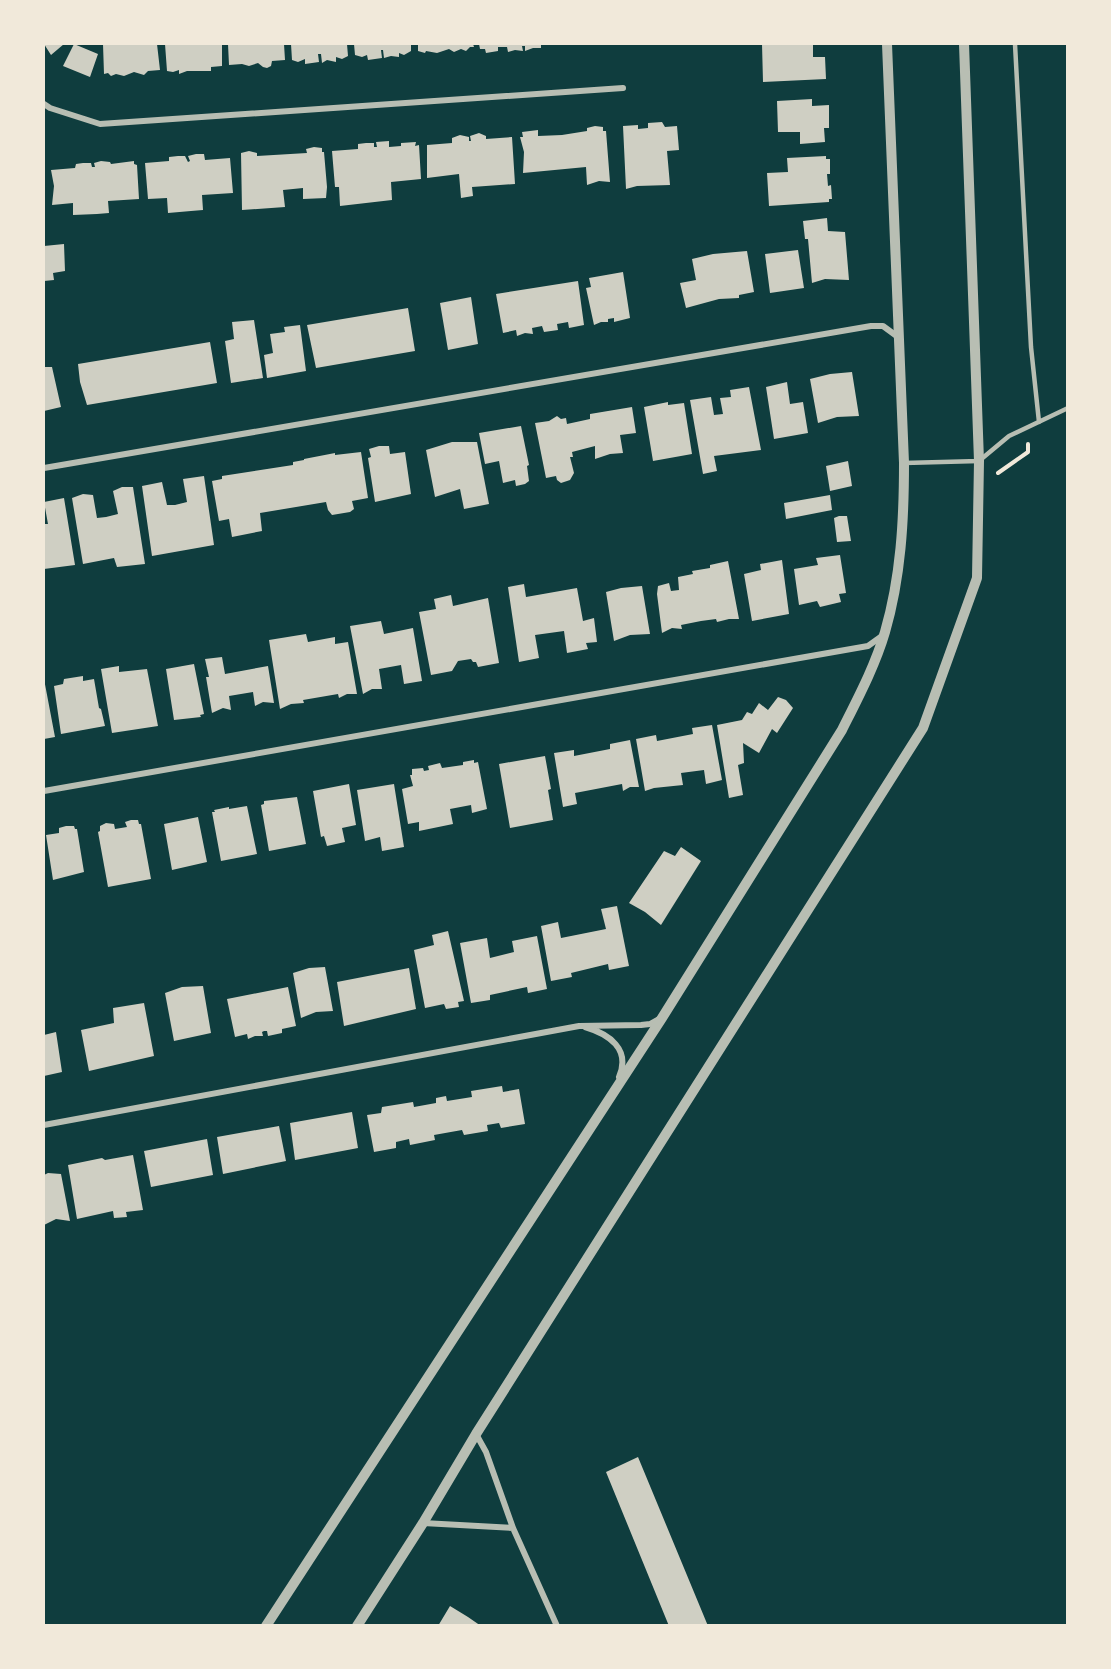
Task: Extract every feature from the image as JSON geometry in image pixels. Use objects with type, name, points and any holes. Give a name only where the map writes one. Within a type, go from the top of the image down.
[{"type":"street","points":[[266,1626],[662,1018],[842,730],[865,684],[885,634],[895,592],[904,511],[887,44]]},
{"type":"street","points":[[357,1626],[923,728],[977,578],[979,461],[964,44]]},
{"type":"street","points":[[44,104],[100,124],[623,88]]},
{"type":"street","points":[[44,468],[871,326],[883,326],[898,337]]},
{"type":"street","points":[[44,791],[868,646],[885,634]]},
{"type":"street","points":[[44,1125],[579,1026],[641,1025],[650,1024],[662,1018]]},
{"type":"street","points":[[579,1026],[602,1032],[614,1040],[621,1053],[621,1072],[613,1092]]},
{"type":"street","points":[[476,1434],[486,1452],[513,1528],[557,1626]]},
{"type":"street","points":[[423,1523],[513,1528]]},
{"type":"lane","points":[[1016,44],[1031,347],[1039,422]]},
{"type":"lane","points":[[904,463],[979,461],[1009,436],[1068,408]]},
{"type":"building","points":[[44,44],[64,44],[51,55]]},
{"type":"building","points":[[74,44],[98,54],[90,77],[63,66]]},
{"type":"building","points":[[103,44],[157,44],[160,70],[148,71],[144,75],[134,72],[124,76],[104,74]]},
{"type":"building","points":[[165,44],[222,44],[222,66],[211,67],[211,71],[187,71],[179,74],[179,70],[167,71]]},
{"type":"building","points":[[228,44],[284,44],[285,60],[272,61],[271,66],[267,68],[258,63],[249,66],[229,65]]},
{"type":"building","points":[[291,44],[347,44],[348,56],[342,59],[336,57],[336,62],[327,60],[322,63],[321,54],[318,54],[319,62],[305,64],[305,59],[298,62],[292,60]]},
{"type":"building","points":[[354,44],[411,44],[411,51],[404,55],[399,53],[399,57],[384,58],[383,50],[381,50],[382,58],[368,60],[367,55],[362,57],[355,55]]},
{"type":"building","points":[[418,44],[473,44],[474,47],[466,51],[461,49],[454,52],[449,49],[437,53],[426,51],[425,53],[418,51]]},
{"type":"building","points":[[479,44],[541,44],[541,48],[525,51],[525,46],[522,46],[523,51],[508,52],[507,47],[498,47],[498,51],[486,53],[485,49],[480,49]]},
{"type":"building","points":[[762,44],[813,44],[813,57],[825,57],[826,79],[763,82]]},
{"type":"building","points":[[812,99],[812,106],[829,105],[829,128],[824,128],[825,142],[800,144],[800,132],[778,132],[777,101]]},
{"type":"building","points":[[662,122],[665,127],[677,126],[679,150],[667,151],[670,185],[637,186],[626,189],[623,126],[638,125],[638,129],[648,128],[648,123]]},
{"type":"building","points":[[603,127],[603,131],[606,131],[610,182],[599,181],[587,185],[586,167],[523,173],[524,152],[520,137],[523,137],[522,132],[538,130],[538,136],[562,135],[587,131],[587,128]]},
{"type":"building","points":[[479,133],[486,136],[486,139],[512,137],[515,184],[472,187],[473,196],[461,198],[459,174],[427,178],[427,145],[452,143],[452,138],[460,135],[469,137],[471,141],[470,136]]},
{"type":"building","points":[[389,141],[389,147],[416,142],[415,146],[419,145],[421,179],[391,182],[392,200],[340,206],[339,187],[335,187],[332,151],[358,149],[358,144],[366,143],[374,143],[374,147],[377,147],[376,142]]},
{"type":"building","points":[[322,148],[324,152],[326,198],[303,199],[303,188],[283,190],[285,207],[242,210],[241,153],[249,151],[257,153],[257,156],[307,153],[306,149]]},
{"type":"building","points":[[204,154],[205,160],[230,158],[233,193],[202,195],[203,210],[168,213],[167,198],[148,199],[145,163],[169,161],[169,157],[178,156],[185,156],[188,162],[190,161],[188,156]]},
{"type":"building","points":[[826,156],[826,159],[830,159],[830,174],[827,174],[832,199],[829,199],[829,202],[769,206],[767,173],[788,172],[787,158]]},
{"type":"building","points":[[101,161],[111,164],[134,161],[137,165],[139,199],[108,201],[109,213],[97,214],[73,215],[73,203],[52,205],[54,186],[51,170],[75,168],[76,164],[83,163],[91,163],[92,167],[95,167],[94,163]]},
{"type":"building","points":[[827,218],[828,231],[845,232],[849,280],[825,279],[812,283],[808,239],[805,239],[803,221]]},
{"type":"building","points":[[64,244],[65,271],[53,273],[54,280],[44,281],[44,246]]},
{"type":"building","points":[[798,250],[804,288],[770,293],[765,254]]},
{"type":"building","points":[[747,251],[754,292],[739,295],[739,298],[719,299],[686,308],[680,283],[696,280],[692,259],[713,254]]},
{"type":"building","points":[[623,272],[630,318],[614,322],[614,318],[608,319],[608,322],[594,325],[586,288],[591,287],[589,278]]},
{"type":"building","points":[[578,281],[584,325],[569,328],[568,322],[557,324],[558,330],[544,332],[542,326],[532,328],[533,334],[525,333],[517,336],[516,330],[503,333],[496,294]]},
{"type":"building","points":[[471,297],[478,344],[448,350],[440,303]]},
{"type":"building","points":[[408,308],[415,351],[316,368],[307,325]]},
{"type":"building","points":[[254,320],[263,378],[231,383],[225,341],[234,339],[232,322]]},
{"type":"building","points":[[300,325],[306,371],[267,378],[264,355],[273,353],[270,334],[285,332],[284,327]]},
{"type":"building","points":[[210,342],[217,383],[87,405],[80,382],[78,364]]},
{"type":"building","points":[[44,367],[52,367],[61,407],[44,411]]},
{"type":"building","points":[[852,372],[859,416],[837,417],[818,423],[810,379]]},
{"type":"building","points":[[787,382],[790,404],[803,402],[808,433],[774,439],[766,387]]},
{"type":"building","points":[[749,387],[761,450],[714,456],[717,471],[703,474],[690,400],[711,397],[714,415],[723,414],[720,398],[731,397],[730,390]]},
{"type":"building","points":[[668,402],[668,405],[684,403],[692,454],[653,461],[644,407]]},
{"type":"building","points":[[632,407],[636,433],[620,435],[623,453],[595,459],[595,446],[572,452],[573,457],[570,457],[574,473],[570,480],[561,483],[556,476],[546,478],[535,423],[549,421],[557,416],[561,419],[566,418],[567,424],[590,419],[590,414]]},
{"type":"building","points":[[521,426],[529,465],[527,466],[529,481],[516,486],[515,480],[503,483],[499,461],[485,464],[479,433]]},
{"type":"building","points":[[452,442],[477,442],[489,504],[464,509],[460,489],[435,497],[426,450]]},
{"type":"building","points":[[389,446],[390,454],[405,452],[411,494],[375,502],[368,458],[371,457],[369,449]]},
{"type":"building","points":[[361,452],[368,498],[352,501],[354,509],[350,512],[332,515],[326,502],[260,513],[262,531],[232,537],[229,519],[219,521],[212,481],[222,479],[222,476],[293,465],[293,462],[335,453],[335,455]]},
{"type":"building","points":[[848,461],[852,486],[830,491],[826,466]]},
{"type":"building","points":[[204,476],[214,545],[152,556],[142,486],[162,482],[167,505],[175,505],[187,502],[183,479]]},
{"type":"building","points":[[122,487],[133,487],[145,564],[117,567],[114,558],[83,564],[72,498],[83,494],[93,495],[97,518],[106,517],[118,514],[113,491]]},
{"type":"building","points":[[830,495],[832,510],[786,519],[784,503]]},
{"type":"building","points":[[64,498],[75,565],[44,569],[44,524],[48,524],[44,502]]},
{"type":"building","points":[[847,516],[851,541],[837,542],[834,518]]},
{"type":"building","points":[[840,555],[846,593],[839,594],[841,602],[820,607],[817,601],[799,605],[794,569],[818,565],[816,558]]},
{"type":"building","points":[[782,560],[789,614],[752,621],[744,574],[761,570],[760,564]]},
{"type":"building","points":[[728,561],[739,619],[717,622],[716,619],[701,621],[681,625],[682,629],[672,628],[662,633],[658,586],[669,583],[671,591],[679,590],[678,577]]},
{"type":"building","points":[[524,584],[526,597],[577,588],[583,621],[594,618],[597,642],[586,643],[588,649],[567,653],[564,631],[535,635],[539,658],[519,662],[508,587]]},
{"type":"building","points":[[642,586],[650,634],[630,635],[614,641],[606,592]]},
{"type":"building","points":[[451,595],[453,606],[488,598],[499,663],[478,667],[471,659],[458,661],[452,671],[431,675],[419,612],[436,609],[434,599]]},
{"type":"building","points":[[381,621],[384,634],[413,628],[422,681],[404,684],[401,665],[379,669],[382,689],[372,689],[363,694],[350,626]]},
{"type":"building","points":[[306,634],[308,642],[335,637],[335,644],[348,642],[357,694],[347,694],[339,698],[338,694],[303,700],[304,703],[291,704],[280,709],[269,640]]},
{"type":"building","points":[[222,657],[225,674],[268,666],[274,703],[263,702],[255,706],[253,692],[229,696],[231,710],[223,708],[212,713],[205,659]]},
{"type":"building","points":[[194,664],[204,714],[200,715],[201,717],[174,720],[166,669]]},
{"type":"building","points":[[119,666],[119,672],[147,669],[158,726],[112,733],[101,669]]},
{"type":"building","points":[[83,676],[83,681],[94,679],[105,726],[61,734],[54,686],[63,684],[64,679]]},
{"type":"building","points":[[44,679],[55,737],[44,739]]},
{"type":"building","points":[[778,697],[786,700],[793,708],[777,733],[772,729],[759,753],[743,743],[744,763],[738,765],[743,795],[729,798],[717,725],[742,720],[747,712],[752,714],[759,703],[768,710]]},
{"type":"building","points":[[712,725],[722,780],[706,784],[704,770],[681,773],[683,785],[645,791],[636,739],[656,735],[657,741],[693,734],[692,728]]},
{"type":"building","points":[[630,740],[639,787],[630,787],[623,791],[622,784],[575,793],[577,804],[563,807],[554,753],[574,750],[574,756],[610,749],[610,744]]},
{"type":"building","points":[[545,756],[551,789],[548,790],[553,820],[510,828],[499,764]]},
{"type":"building","points":[[474,760],[474,763],[478,762],[487,809],[472,813],[471,805],[450,809],[453,824],[419,831],[419,822],[408,824],[402,789],[413,786],[410,775],[412,775],[412,769],[423,768],[424,771],[429,770],[428,766],[440,763],[442,768],[463,765],[463,762]]},
{"type":"building","points":[[349,784],[356,825],[342,828],[345,842],[327,846],[324,836],[321,837],[313,791]]},
{"type":"building","points":[[394,784],[404,847],[382,851],[380,837],[365,841],[357,790]]},
{"type":"building","points":[[297,797],[306,844],[269,851],[261,805],[264,801]]},
{"type":"building","points":[[247,806],[257,854],[221,861],[212,812],[229,807],[229,809]]},
{"type":"building","points":[[198,817],[207,862],[172,870],[164,824]]},
{"type":"building","points":[[138,820],[141,824],[151,879],[108,887],[98,832],[100,826],[106,823],[114,824],[115,829],[127,827],[125,822]]},
{"type":"building","points":[[74,826],[77,829],[84,872],[53,880],[46,835],[59,833],[59,828]]},
{"type":"building","points":[[681,847],[701,861],[661,925],[629,903],[664,851],[675,856]]},
{"type":"building","points":[[617,906],[629,966],[609,970],[608,964],[571,973],[572,977],[551,981],[541,926],[558,922],[561,938],[606,929],[601,909]]},
{"type":"building","points":[[448,931],[464,1001],[458,1002],[459,1007],[446,1009],[444,1004],[425,1008],[414,950],[434,945],[432,935]]},
{"type":"building","points":[[537,936],[547,989],[528,993],[527,987],[490,995],[490,1000],[471,1003],[460,943],[487,938],[490,958],[514,952],[512,941]]},
{"type":"building","points":[[325,967],[333,1011],[316,1012],[301,1018],[293,973],[309,968]]},
{"type":"building","points":[[409,968],[416,1009],[344,1026],[337,982]]},
{"type":"building","points":[[203,986],[211,1033],[174,1041],[165,993],[182,987]]},
{"type":"building","points":[[288,987],[296,1026],[282,1029],[282,1033],[268,1036],[267,1031],[264,1031],[263,1036],[248,1039],[247,1034],[235,1037],[227,999]]},
{"type":"building","points":[[144,1003],[154,1056],[89,1071],[81,1030],[114,1023],[113,1008]]},
{"type":"building","points":[[56,1032],[62,1072],[44,1076],[44,1035]]},
{"type":"building","points":[[502,1086],[503,1092],[519,1089],[525,1124],[501,1128],[499,1123],[487,1125],[488,1131],[464,1135],[462,1130],[434,1135],[435,1140],[410,1145],[409,1139],[396,1142],[396,1148],[374,1152],[367,1115],[381,1113],[382,1107],[413,1102],[414,1107],[436,1103],[436,1098],[446,1096],[447,1101],[472,1097],[471,1091]]},
{"type":"building","points":[[352,1112],[358,1148],[295,1160],[290,1123]]},
{"type":"building","points":[[279,1126],[286,1161],[223,1174],[217,1137]]},
{"type":"building","points":[[207,1139],[213,1175],[151,1187],[144,1151]]},
{"type":"building","points":[[133,1155],[143,1210],[126,1212],[127,1217],[114,1218],[113,1211],[77,1219],[68,1165]]},
{"type":"building","points":[[61,1174],[70,1221],[56,1219],[44,1225],[44,1175]]},
{"type":"building","points":[[638,1457],[708,1626],[669,1626],[606,1472]]},
{"type":"building","points":[[450,1606],[468,1617],[481,1626],[438,1626]]}]
